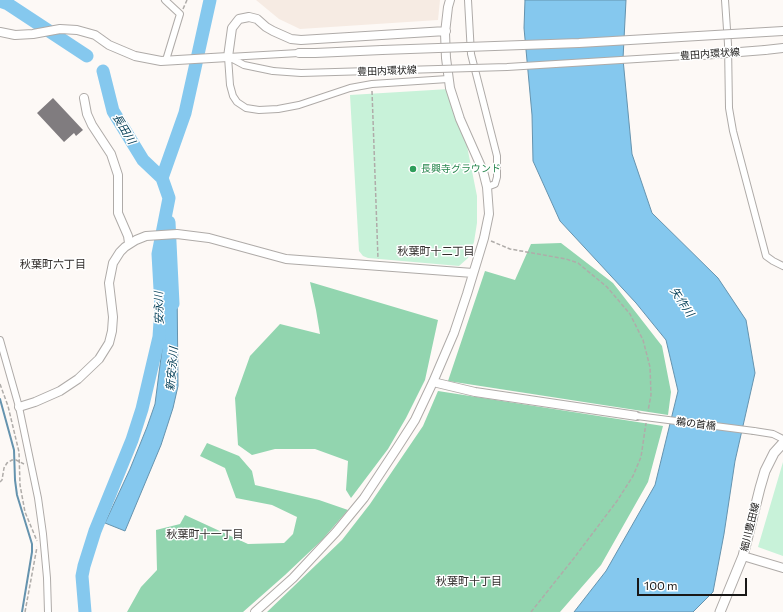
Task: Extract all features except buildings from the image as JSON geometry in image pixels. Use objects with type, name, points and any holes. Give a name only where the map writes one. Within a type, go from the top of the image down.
[{"type":"main road","name":"細川豊田線","points":[[720,612],[743,556],[765,470],[774,453],[783,443]]},
{"type":"street","points":[[165,0],[180,14],[166,60]]},
{"type":"street","points":[[255,612],[293,578],[336,532],[364,498],[398,448],[414,420],[434,382],[454,333],[484,238],[489,214],[487,187],[478,158],[451,96],[446,58],[446,31],[450,0]]},
{"type":"street","points":[[468,0],[471,54],[497,156],[496,184],[487,187]]},
{"type":"street","points":[[725,0],[728,44],[728,108],[733,131],[766,256],[783,266]]},
{"type":"street","points":[[446,31],[301,40],[291,39],[266,27],[257,19],[249,17],[239,19],[232,28],[228,57],[232,96],[246,108],[259,110],[278,109],[299,105],[350,88],[372,84],[448,79]]},
{"type":"street","name":"豊田内環状線","points":[[0,32],[15,35],[33,34],[60,29],[77,30],[95,35],[109,45],[135,56],[166,60],[228,57],[244,65],[273,71],[301,73],[499,67],[702,56],[783,48]]},
{"type":"street","name":"豊田内環状線","points":[[299,53],[315,54],[382,50],[579,43],[783,31]]},
{"type":"street","points":[[228,57],[299,53]]},
{"type":"street","points":[[84,98],[87,114],[92,125],[111,154],[118,175],[118,213],[130,243]]},
{"type":"street","points":[[19,407],[39,401],[60,391],[78,379],[106,350],[112,331],[109,283],[111,270],[113,263],[120,252],[136,240],[154,235],[177,234],[209,238],[286,258],[473,273]]},
{"type":"street","points":[[0,340],[3,361],[19,407],[34,478],[43,534],[48,612]]},
{"type":"street","points":[[434,382],[475,392],[637,416]]},
{"type":"street","name":"鵜の首橋","points":[[637,416],[754,431],[773,434],[783,439]]},
{"type":"street","points":[[743,556],[783,568]]},
{"type":"path","points":[[180,14],[187,0]]},
{"type":"path","points":[[372,88],[379,251]]},
{"type":"path","points":[[0,384],[15,433],[20,461],[20,484],[25,512],[37,543],[25,612]]},
{"type":"path","points":[[0,482],[7,463],[12,460],[20,461]]},
{"type":"shaded area","points":[[256,0],[440,0],[438,20],[300,29],[279,19]]},
{"type":"green space","name":"長興寺グラウンド","points":[[449,89],[466,141],[477,196],[477,223],[474,242],[468,258],[459,266],[368,258],[363,256],[359,251],[350,95]]},
{"type":"green space","points":[[561,243],[613,283],[662,346],[671,392],[668,415],[448,381],[485,271],[515,280],[531,244]]},
{"type":"green space","points":[[310,282],[438,320],[425,380],[406,418],[388,449],[351,498],[346,490],[348,461],[315,449],[275,449],[252,455],[238,445],[235,398],[250,356],[280,324],[320,334]]},
{"type":"green space","points":[[438,391],[663,426],[648,482],[601,565],[560,612],[267,612],[342,540],[370,504],[423,426]]},
{"type":"green space","points":[[207,443],[239,456],[252,471],[255,485],[319,500],[348,510],[322,540],[243,612],[127,612],[141,587],[157,570],[156,530],[180,524],[185,515],[248,544],[284,543],[293,534],[297,517],[272,505],[236,498],[225,468],[200,456]]},
{"type":"green space","points":[[783,462],[783,556],[758,547]]},
{"type":"water","name":"矢作川","points":[[525,0],[626,0],[623,59],[632,154],[652,213],[718,278],[746,320],[755,373],[735,461],[724,534],[713,592],[693,612],[574,612],[606,571],[655,485],[678,391],[666,340],[636,303],[560,221],[533,161],[532,115],[524,28]]},
{"type":"water","points":[[177,281],[178,386],[173,408],[161,445],[125,531],[105,523],[130,469],[155,404],[163,342],[164,297]]},
{"type":"waterway","name":"安永川","points":[[85,612],[82,576],[84,566],[95,531],[132,440],[142,409],[159,337],[161,307],[158,254],[169,198],[162,178],[185,113],[210,0]]},
{"type":"waterway","name":"長田川","points":[[0,1],[8,4],[87,56]]},
{"type":"waterway","name":"長田川","points":[[103,71],[113,111],[143,160],[162,178]]},
{"type":"waterway","name":"新安永川","points":[[169,222],[173,304]]},
{"type":"waterway","points":[[0,399],[14,450],[17,495],[32,544],[22,612]]},
{"type":"place","name":"長興寺グラウンド","points":[[413,169]]},
{"type":"district","name":"秋葉町十二丁目","points":[[436,251]]},
{"type":"district","name":"秋葉町六丁目","points":[[53,264]]},
{"type":"district","name":"秋葉町十一丁目","points":[[205,534]]},
{"type":"district","name":"秋葉町十丁目","points":[[469,581]]}]
